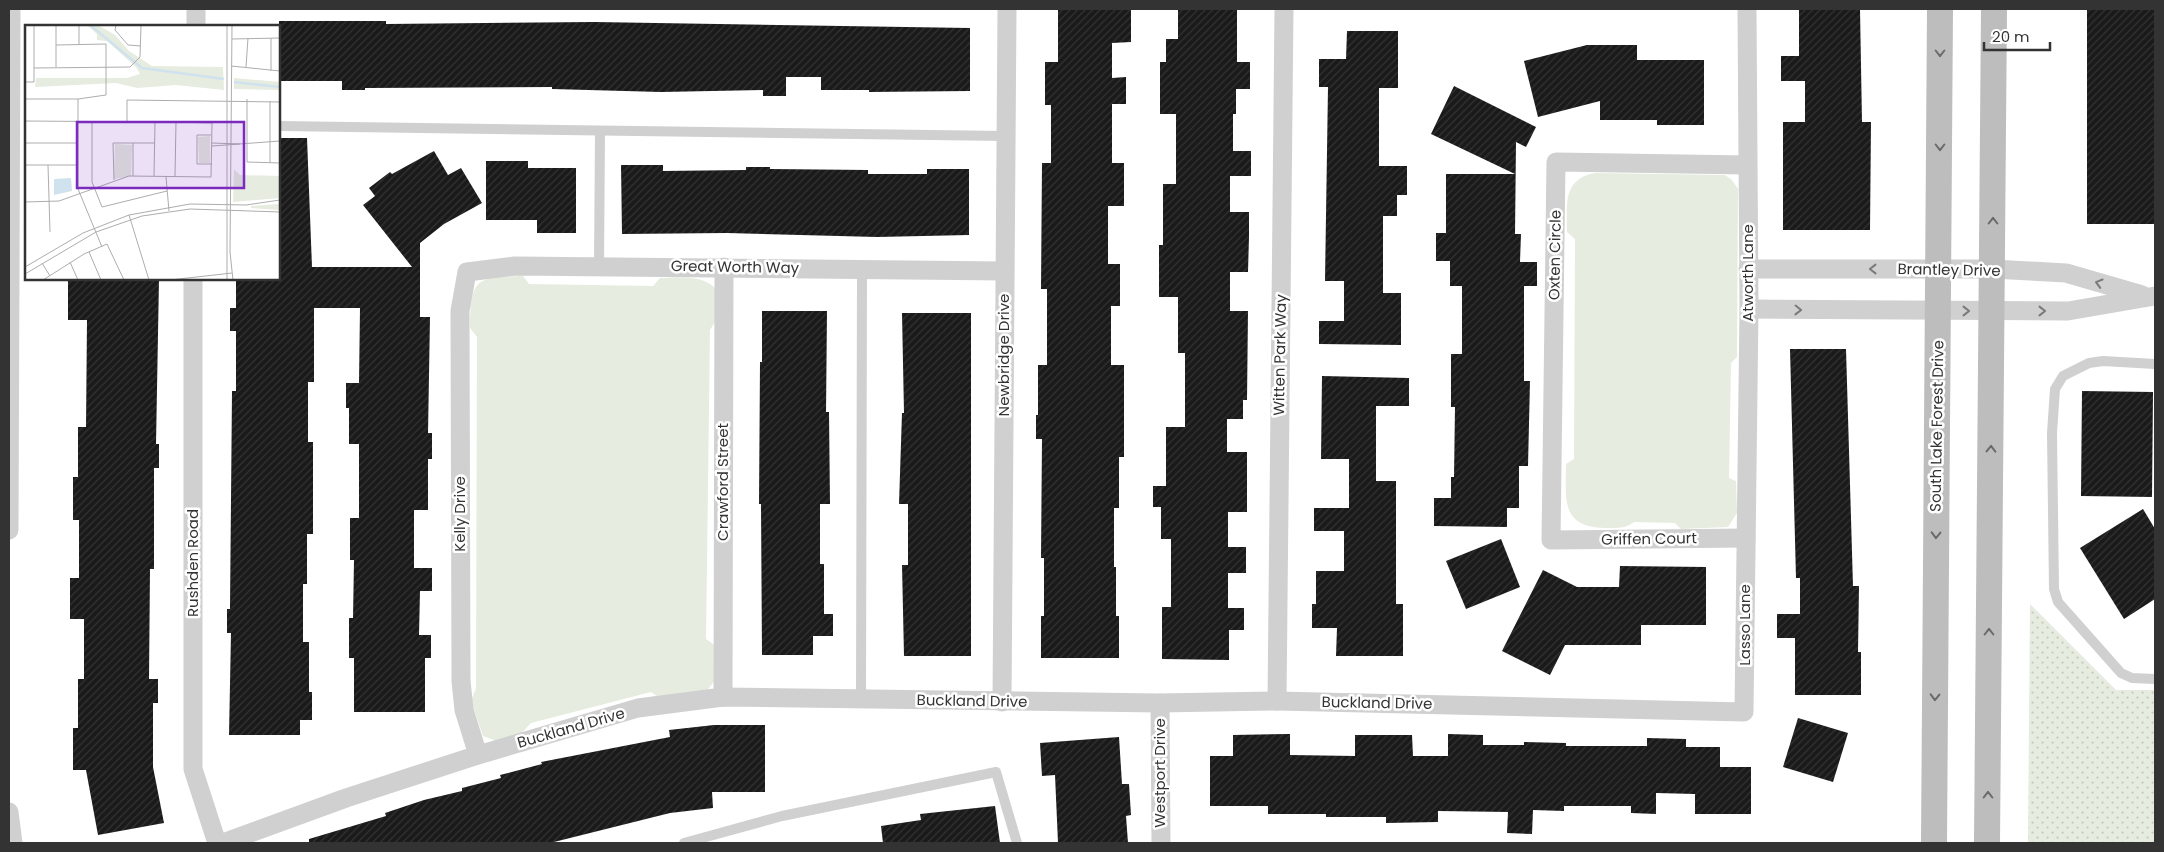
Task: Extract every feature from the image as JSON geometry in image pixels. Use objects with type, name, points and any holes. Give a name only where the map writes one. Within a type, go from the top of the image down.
[{"type":"main road","name":"South Lake Forest Drive","points":[[1934,843],[1940,9]]},
{"type":"main road","points":[[1987,843],[1993,311],[1994,9]]},
{"type":"street","points":[[9,530],[11,9]]},
{"type":"street","points":[[196,9],[196,25]]},
{"type":"street","name":"Newbridge Drive","points":[[1002,702],[1007,9]]},
{"type":"street","name":"Witten Park Way","points":[[1277,701],[1284,9]]},
{"type":"street","name":"Atworth Lane","points":[[1746,538],[1749,309],[1747,9]]},
{"type":"street","name":"Oxten Circle","points":[[1551,540],[1556,162],[1748,165]]},
{"type":"street","name":"Great Worth Way","points":[[467,272],[515,266],[1004,271]]},
{"type":"street","name":"Crawford Street","points":[[723,697],[724,267]]},
{"type":"street","name":"Brantley Drive","points":[[1748,269],[1939,269],[2066,274],[2151,296]]},
{"type":"street","name":"Kelly Drive","points":[[467,272],[460,311],[461,681],[464,710],[478,755]]},
{"type":"street","name":"Rushden Road","points":[[193,280],[193,769],[217,843]]},
{"type":"street","name":"Brantley Drive","points":[[1749,309],[2068,311],[2151,296]]},
{"type":"street","name":"Griffen Court","points":[[1551,540],[1746,538]]},
{"type":"street","name":"Lasso Lane","points":[[1744,712],[1746,538]]},
{"type":"street","name":"Buckland Drive","points":[[222,843],[346,798],[478,755],[638,708],[723,697],[1002,702],[1160,703],[1277,701],[1744,712]]},
{"type":"street","name":"Westport Drive","points":[[1160,703],[1160,843]]},
{"type":"street","points":[[9,812],[13,843]]},
{"type":"lane","points":[[280,126],[1006,136]]},
{"type":"lane","points":[[599,266],[600,131]]},
{"type":"lane","points":[[861,699],[862,269]]},
{"type":"lane","points":[[2155,364],[2102,361],[2078,367],[2063,376],[2055,389],[2052,433],[2054,589],[2058,602],[2121,672],[2132,678],[2155,679]]},
{"type":"lane","points":[[684,843],[782,816],[996,772],[1017,843]]},
{"type":"shaded area","points":[[1595,173],[1725,175],[1732,180],[1738,189],[1737,357],[1731,363],[1729,478],[1736,481],[1737,513],[1728,527],[1681,529],[1675,523],[1634,522],[1621,528],[1605,528],[1590,526],[1580,522],[1573,517],[1569,509],[1566,499],[1566,464],[1574,459],[1575,239],[1567,232],[1567,203],[1572,187],[1577,181],[1584,176]]},
{"type":"shaded area","points":[[523,276],[529,284],[653,286],[660,278],[690,278],[704,281],[716,289],[718,317],[710,330],[706,639],[716,646],[715,680],[707,691],[660,698],[651,692],[531,723],[519,736],[499,742],[483,736],[471,701],[476,688],[477,337],[470,328],[472,299],[479,284],[485,280],[495,278]]},
{"type":"shaded area","points":[[2030,604],[2116,690],[2155,690],[2155,843],[2028,843]]},
{"type":"building","points":[[1058,9],[1131,9],[1131,42],[1112,43],[1112,78],[1126,77],[1126,104],[1112,104],[1112,163],[1124,163],[1124,206],[1108,206],[1108,264],[1120,264],[1120,306],[1111,306],[1111,365],[1124,365],[1124,457],[1119,457],[1119,508],[1114,508],[1114,567],[1116,567],[1116,616],[1119,616],[1119,658],[1041,658],[1041,616],[1044,616],[1044,558],[1041,558],[1042,439],[1036,439],[1036,415],[1038,415],[1038,365],[1047,365],[1047,289],[1041,289],[1042,163],[1051,163],[1051,105],[1045,105],[1045,62],[1058,62]]},
{"type":"building","points":[[1178,9],[1237,9],[1237,62],[1250,62],[1250,89],[1236,89],[1236,114],[1233,114],[1233,151],[1251,151],[1251,176],[1230,176],[1230,212],[1249,212],[1249,237],[1248,272],[1230,272],[1230,311],[1248,311],[1247,400],[1243,400],[1243,419],[1227,419],[1227,452],[1247,452],[1247,512],[1228,512],[1228,547],[1246,547],[1246,573],[1228,573],[1228,608],[1244,608],[1244,630],[1229,630],[1229,660],[1162,659],[1162,607],[1171,607],[1171,539],[1161,539],[1161,507],[1153,507],[1153,486],[1166,486],[1166,427],[1185,427],[1185,353],[1178,353],[1178,297],[1159,297],[1159,245],[1163,245],[1163,184],[1176,184],[1176,114],[1160,114],[1160,62],[1166,62],[1166,39],[1178,39]]},
{"type":"building","points":[[1799,9],[1860,9],[1862,122],[1871,122],[1870,230],[1783,230],[1783,122],[1805,122],[1805,81],[1781,81],[1781,56],[1799,56]]},
{"type":"building","points":[[2087,9],[2155,9],[2155,224],[2087,224]]},
{"type":"building","points":[[279,21],[386,21],[386,24],[594,22],[970,28],[970,91],[869,92],[869,90],[821,90],[821,77],[786,77],[786,96],[763,96],[763,90],[661,92],[552,89],[552,87],[365,88],[365,90],[342,90],[342,81],[280,81]]},
{"type":"building","points":[[1347,31],[1398,31],[1398,88],[1379,88],[1379,166],[1407,166],[1407,195],[1397,195],[1397,216],[1383,216],[1383,293],[1401,293],[1401,345],[1319,344],[1319,321],[1344,321],[1344,281],[1325,281],[1328,87],[1319,87],[1319,59],[1346,59]]},
{"type":"building","points":[[1587,45],[1637,45],[1637,60],[1704,60],[1704,125],[1657,125],[1657,120],[1600,120],[1600,101],[1538,117],[1524,61]]},
{"type":"building","points":[[1454,86],[1536,127],[1526,147],[1516,142],[1515,234],[1521,234],[1520,262],[1537,262],[1537,286],[1524,286],[1524,381],[1530,381],[1528,466],[1519,466],[1519,508],[1507,508],[1507,527],[1434,526],[1434,498],[1451,498],[1451,477],[1454,477],[1455,407],[1451,407],[1451,354],[1462,354],[1462,286],[1450,286],[1450,261],[1436,261],[1436,233],[1446,233],[1446,174],[1515,174],[1431,134]]},
{"type":"building","points":[[280,138],[307,138],[312,267],[412,267],[363,205],[375,196],[369,188],[390,172],[392,174],[434,151],[448,175],[461,168],[482,203],[444,224],[420,243],[420,317],[430,317],[428,433],[432,433],[432,459],[428,459],[428,510],[414,510],[414,568],[432,568],[432,591],[420,591],[419,635],[431,635],[431,658],[425,658],[425,712],[354,712],[354,658],[349,658],[349,618],[353,618],[354,560],[350,560],[350,518],[359,518],[359,444],[349,444],[349,408],[346,408],[346,383],[359,383],[360,308],[314,308],[314,382],[308,382],[308,442],[313,442],[313,534],[307,534],[307,584],[303,584],[303,642],[309,642],[309,692],[312,692],[312,720],[300,720],[300,735],[229,735],[231,633],[227,633],[227,609],[230,609],[232,391],[236,391],[236,331],[230,331],[230,308],[236,308],[236,280],[280,280]]},
{"type":"building","points":[[486,161],[528,161],[528,168],[576,168],[576,233],[537,233],[537,220],[486,220]]},
{"type":"building","points":[[621,165],[663,165],[663,171],[746,170],[746,167],[770,167],[770,169],[868,170],[868,174],[927,174],[927,169],[969,169],[969,235],[877,237],[727,233],[622,234]]},
{"type":"building","points":[[68,280],[159,280],[156,444],[159,444],[159,468],[154,468],[154,569],[150,569],[149,679],[158,679],[158,703],[153,703],[153,767],[164,823],[98,835],[86,770],[73,770],[73,728],[78,728],[78,679],[84,679],[84,619],[70,619],[70,578],[79,578],[79,520],[73,520],[73,477],[78,477],[78,427],[86,427],[87,320],[68,320]]},
{"type":"building","points":[[762,311],[827,311],[826,412],[829,412],[830,504],[820,504],[820,564],[824,564],[824,614],[833,614],[833,636],[813,636],[813,655],[762,655],[761,504],[759,504]]},
{"type":"building","points":[[902,313],[971,313],[971,656],[904,656],[902,565],[908,565],[908,504],[899,504],[902,413],[904,413]]},
{"type":"building","points":[[1790,349],[1846,349],[1853,586],[1859,586],[1858,652],[1861,652],[1861,695],[1795,695],[1795,638],[1777,638],[1777,614],[1800,614],[1800,578],[1796,578]]},
{"type":"building","points":[[1322,376],[1409,378],[1409,406],[1376,406],[1376,481],[1396,481],[1396,604],[1403,604],[1403,656],[1336,656],[1337,628],[1312,628],[1312,604],[1316,604],[1316,571],[1344,571],[1344,531],[1314,531],[1314,508],[1349,508],[1349,459],[1321,459]]},
{"type":"building","points":[[2082,391],[2153,392],[2152,497],[2081,496]]},
{"type":"building","points":[[2143,509],[2155,529],[2155,599],[2124,619],[2080,548]]},
{"type":"building","points":[[1501,539],[1520,587],[1466,609],[1446,561]]},
{"type":"building","points":[[1620,566],[1706,567],[1706,625],[1641,625],[1641,645],[1565,645],[1550,675],[1502,651],[1543,570],[1577,587],[1619,587]]},
{"type":"building","points":[[1798,718],[1848,733],[1833,782],[1783,767]]},
{"type":"building","points":[[714,725],[765,725],[765,792],[712,792],[713,808],[670,813],[550,843],[309,843],[309,839],[386,816],[385,813],[424,800],[462,791],[462,788],[501,778],[500,775],[542,764],[541,762],[670,737],[669,730]]},
{"type":"building","points":[[1290,734],[1290,755],[1355,756],[1355,735],[1412,735],[1413,756],[1448,756],[1448,734],[1483,735],[1483,745],[1524,745],[1524,742],[1566,743],[1566,746],[1647,746],[1647,738],[1686,739],[1686,747],[1720,747],[1720,767],[1751,767],[1751,814],[1695,814],[1695,794],[1656,793],[1656,814],[1631,813],[1631,806],[1564,806],[1564,811],[1533,810],[1532,834],[1507,833],[1508,812],[1438,811],[1438,822],[1386,823],[1386,817],[1326,817],[1326,814],[1268,814],[1268,806],[1210,806],[1210,756],[1233,756],[1233,735]]},
{"type":"building","points":[[1119,737],[1122,784],[1129,784],[1131,815],[1126,816],[1128,843],[1058,843],[1055,775],[1042,776],[1040,743]]},
{"type":"building","points":[[995,806],[1000,843],[883,843],[881,826],[921,820],[920,814]]}]
